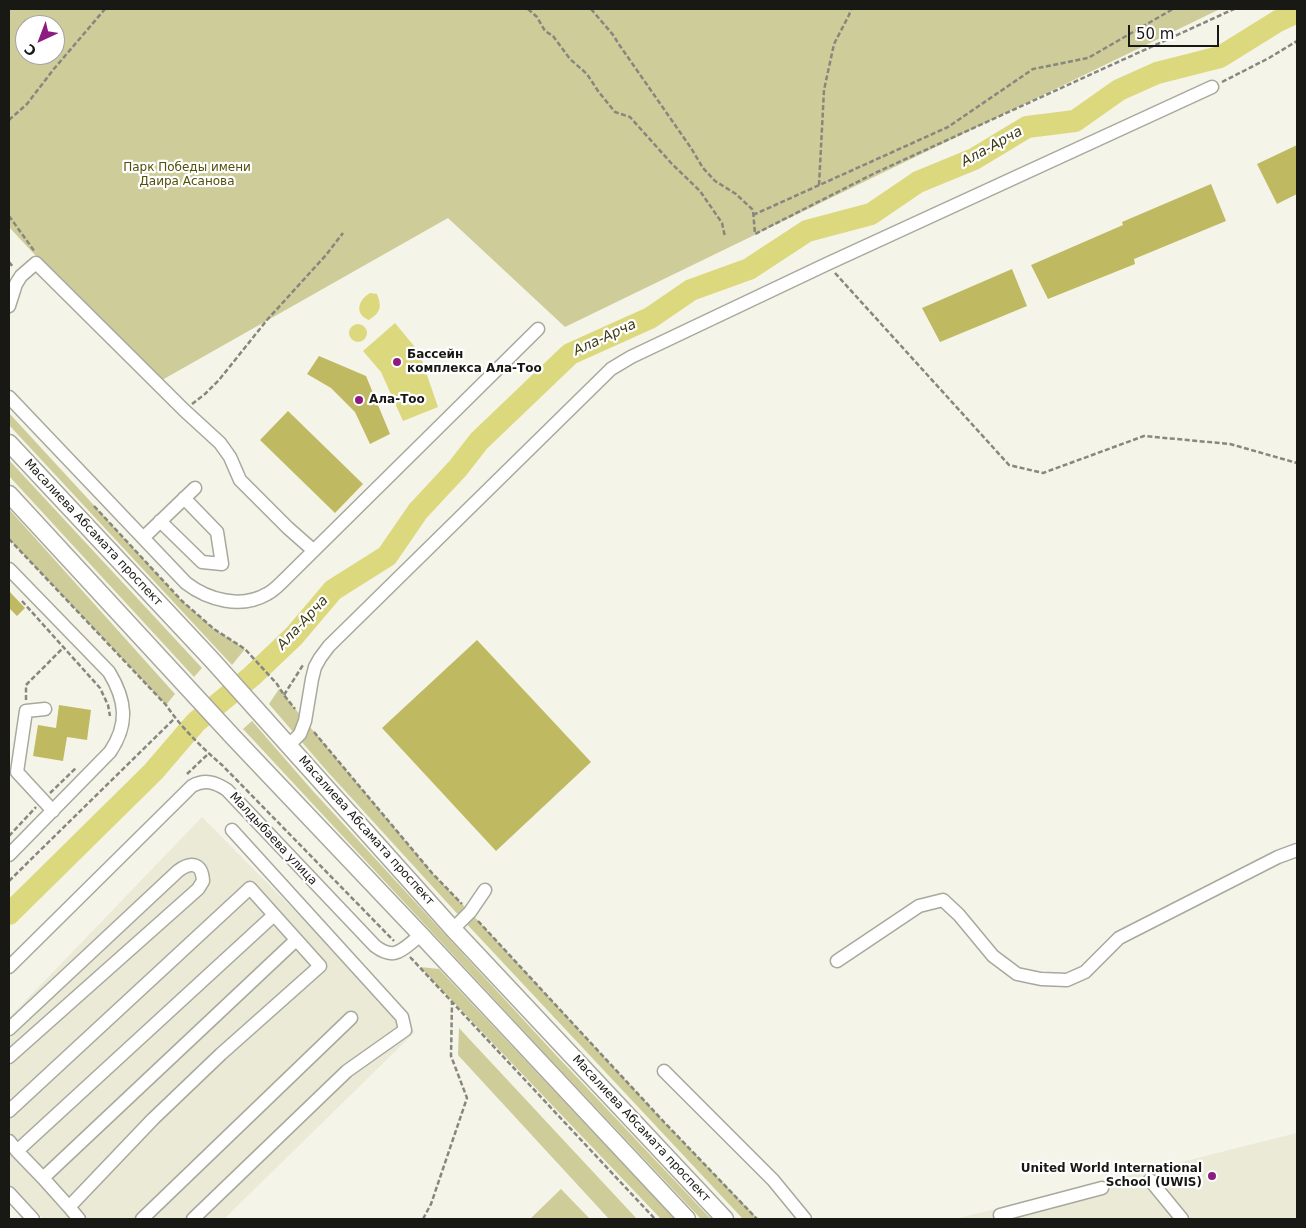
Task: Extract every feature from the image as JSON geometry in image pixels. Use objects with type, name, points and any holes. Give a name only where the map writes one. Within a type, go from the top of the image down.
[{"type":"main road","name":"Масалиева Абсамата проспект","points":[[9,443],[212,660],[454,928],[725,1219]]},
{"type":"main road","points":[[9,494],[234,738],[687,1219]]},
{"type":"street","points":[[289,745],[300,734],[305,721],[315,667],[329,646],[611,369],[631,357],[1217,81]]},
{"type":"street","points":[[9,306],[16,284],[21,276],[36,263],[184,410],[220,443],[230,457],[240,480],[313,550]]},
{"type":"street","points":[[9,397],[186,582],[195,590],[212,598],[231,602],[258,598],[267,594],[282,582],[538,329]]},
{"type":"street","points":[[143,538],[195,488]]},
{"type":"street","points":[[160,521],[202,562],[222,564],[217,532],[184,498]]},
{"type":"street","points":[[9,569],[109,672],[121,698],[123,717],[115,745],[103,760],[9,855]]},
{"type":"street","points":[[45,710],[26,711],[17,772],[53,811]]},
{"type":"street","name":"Малдыбаева улица","points":[[12,963],[192,786],[206,781],[213,782],[227,790],[374,946],[388,954],[395,954],[402,949]]},
{"type":"street","points":[[194,1219],[347,1071],[405,1030],[402,1017],[232,830]]},
{"type":"street","points":[[837,961],[919,906],[943,900],[959,915],[993,956],[1017,974],[1041,979],[1067,980],[1084,972],[1119,938],[1278,857],[1297,850]]},
{"type":"street","points":[[9,1029],[185,865],[192,864],[199,867],[203,874],[203,881],[198,889],[9,1058]]},
{"type":"street","points":[[9,1111],[250,888],[320,966],[221,1054],[153,1119],[69,1207]]},
{"type":"street","points":[[454,928],[470,912],[485,890]]},
{"type":"street","points":[[79,1219],[13,1146],[274,915]]},
{"type":"street","points":[[402,949],[421,935]]},
{"type":"street","points":[[43,1178],[296,940]]},
{"type":"street","points":[[142,1219],[351,1018]]},
{"type":"street","points":[[664,1071],[773,1180],[805,1219]]},
{"type":"street","points":[[1150,1180],[1182,1219]]},
{"type":"street","points":[[1000,1215],[1102,1188]]},
{"type":"street","points":[[9,1193],[33,1219]]},
{"type":"path","points":[[9,119],[27,104],[105,9]]},
{"type":"path","points":[[528,9],[536,16],[545,31],[553,36],[570,59],[587,74],[615,112],[630,117],[700,192],[722,223],[725,237]]},
{"type":"path","points":[[591,9],[614,36],[703,168],[715,181],[736,194],[753,210],[755,234],[875,173],[1234,9]]},
{"type":"path","points":[[819,185],[824,90],[834,44],[851,9]]},
{"type":"path","points":[[753,215],[948,127],[1034,69],[1088,58],[1173,9]]},
{"type":"path","points":[[1217,81],[1269,58],[1297,41]]},
{"type":"path","points":[[9,216],[34,251],[36,263]]},
{"type":"path","points":[[184,410],[205,394],[219,380],[343,233]]},
{"type":"path","points":[[827,264],[1009,465],[1042,473],[1144,436],[1230,444],[1297,463]]},
{"type":"path","points":[[9,539],[166,705],[175,718],[208,753],[222,765],[452,1001],[655,1219]]},
{"type":"path","points":[[22,602],[100,688],[108,705],[110,720]]},
{"type":"path","points":[[26,711],[26,685],[64,647]]},
{"type":"path","points":[[245,649],[277,684],[284,696],[432,873],[757,1219]]},
{"type":"path","points":[[284,696],[306,660]]},
{"type":"path","points":[[9,881],[175,718]]},
{"type":"path","points":[[200,762],[208,753]]},
{"type":"path","points":[[9,836],[81,762]]},
{"type":"path","points":[[45,839],[52,839]]},
{"type":"path","points":[[423,1219],[431,1204],[467,1098],[451,1056],[452,1001]]},
{"type":"shaded area","points":[[370,293],[377,294],[380,306],[378,312],[369,320],[361,314],[359,307],[363,299]]},
{"type":"shaded area","name":"Бассейн комплекса Ала-Тоо","points":[[395,323],[419,352],[438,407],[403,421],[381,372],[363,351]]},
{"type":"shaded area","points":[[354,324],[362,324],[367,329],[365,340],[354,342],[349,337],[349,329]]},
{"type":"shaded area","points":[[202,817],[415,1032],[224,1219],[44,1219],[9,1184],[9,1018]]},
{"type":"shaded area","name":"United World International School (UWIS)","points":[[1297,1133],[1297,1219],[955,1219]]},
{"type":"green space","name":"Парк Победы имени Даира Асанова","points":[[9,9],[1220,9],[565,327],[448,218],[155,384],[9,227]]},
{"type":"green space","points":[[9,413],[182,601],[214,629],[245,649],[232,665],[9,425]]},
{"type":"green space","points":[[9,460],[202,668],[194,677],[9,476]]},
{"type":"green space","points":[[9,509],[175,694],[166,705],[9,539]]},
{"type":"green space","points":[[279,689],[432,873],[664,1122],[758,1219],[743,1219],[463,920],[326,770],[269,704]]},
{"type":"green space","points":[[252,721],[313,791],[555,1054],[711,1219],[701,1219],[243,729]]},
{"type":"green space","points":[[420,967],[439,969],[675,1219],[661,1219]]},
{"type":"green space","points":[[459,1028],[637,1219],[609,1219],[458,1055]]},
{"type":"green space","points":[[561,1189],[590,1219],[530,1219]]},
{"type":"building","points":[[1297,145],[1297,194],[1277,204],[1257,164]]},
{"type":"building","points":[[1211,184],[1226,221],[1134,259],[1135,264],[1048,299],[1031,265],[1123,225],[1122,222]]},
{"type":"building","points":[[1012,269],[1027,306],[940,342],[922,308]]},
{"type":"building","name":"Ала-Тоо","points":[[319,356],[366,376],[390,434],[370,444],[355,412],[331,388],[307,374]]},
{"type":"building","points":[[288,411],[363,484],[335,513],[260,440]]},
{"type":"building","points":[[9,591],[25,608],[17,616],[9,608]]},
{"type":"building","points":[[477,640],[591,762],[496,851],[382,728]]},
{"type":"building","points":[[59,705],[91,710],[87,740],[67,737],[63,761],[33,756],[38,725],[56,728]]},
{"type":"waterway","name":"Ала-Арча","points":[[9,914],[153,772],[196,722],[252,676],[294,636],[333,590],[387,556],[418,511],[458,468],[479,441],[570,354],[650,318],[691,290],[749,269],[807,231],[871,214],[918,182],[974,159],[1027,127],[1075,121],[1119,90],[1157,73],[1220,57],[1278,21],[1297,12]]},
{"type":"place","name":"Бассейн комплекса Ала-Тоо","points":[[397,362]]},
{"type":"place","name":"Ала-Тоо","points":[[359,400]]},
{"type":"place","name":"United World International School (UWIS)","points":[[1212,1176]]}]
